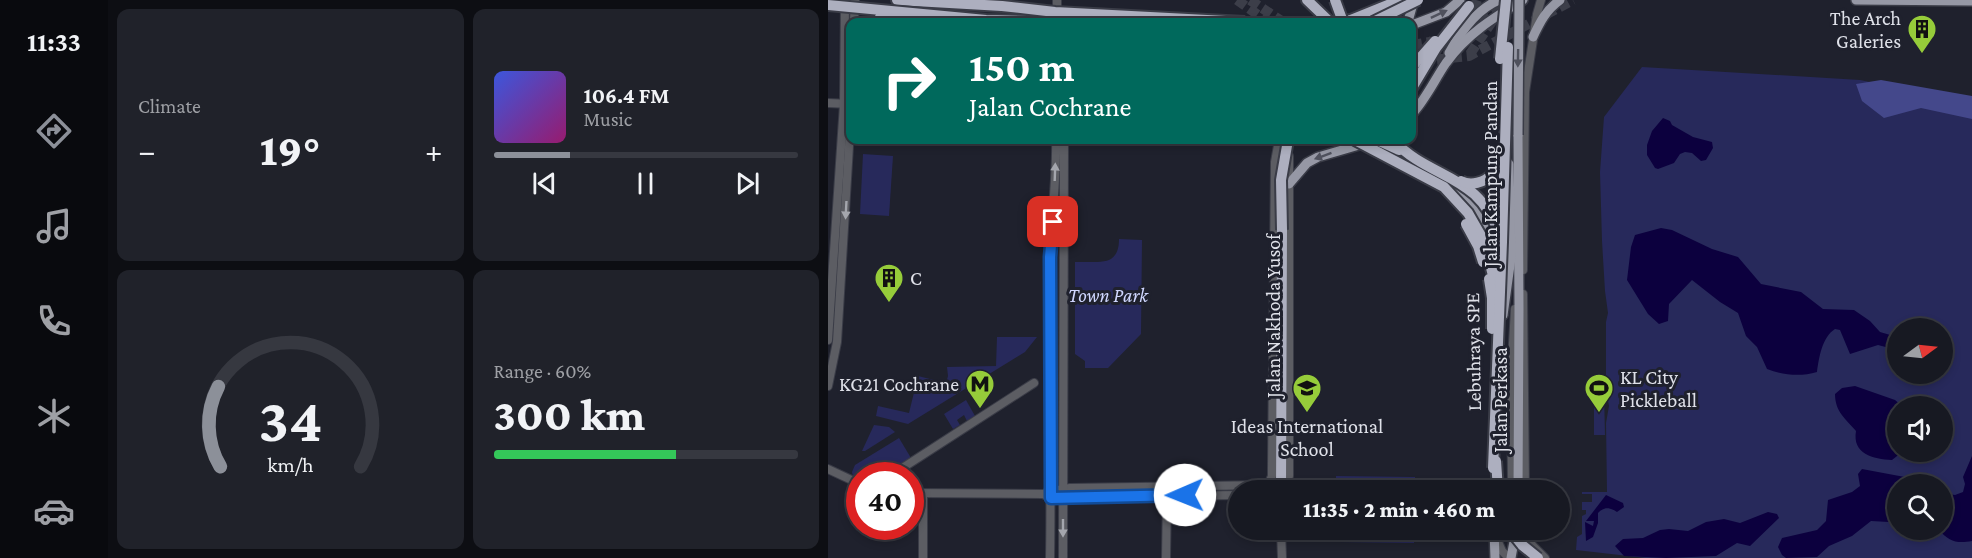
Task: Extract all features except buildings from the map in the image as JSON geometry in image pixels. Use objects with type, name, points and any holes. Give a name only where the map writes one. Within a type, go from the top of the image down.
[{"type":"highway","points":[[897,0],[988,5],[1056,17],[1094,18]]},
{"type":"highway","points":[[1307,0],[1327,18]]},
{"type":"highway","points":[[1335,0],[1342,18]]},
{"type":"highway","points":[[1356,18],[1400,0]]},
{"type":"highway","points":[[1381,18],[1416,0]]},
{"type":"highway","points":[[1373,144],[1467,184],[1479,182],[1492,174],[1497,162],[1500,46],[1507,0]]},
{"type":"highway","points":[[828,5],[965,18]]},
{"type":"highway","points":[[1416,63],[1471,5]]},
{"type":"highway","points":[[1416,82],[1437,48],[1471,5]]},
{"type":"highway","points":[[828,12],[891,18]]},
{"type":"highway","points":[[1056,17],[1078,18]]},
{"type":"highway","points":[[1495,466],[1508,46]]},
{"type":"highway","points":[[1280,480],[1281,180],[1282,161],[1288,144]]},
{"type":"highway","name":"Lebuhraya SPE","points":[[1352,144],[1440,191],[1463,218],[1478,246],[1492,298],[1496,480]]},
{"type":"highway","name":"Lebuhraya SPE","points":[[1371,144],[1444,187],[1468,213],[1484,241],[1498,298],[1495,466]]},
{"type":"highway","points":[[1397,144],[1405,153],[1464,184],[1483,203],[1500,237],[1505,275],[1495,466]]},
{"type":"highway","points":[[1514,540],[1532,558]]},
{"type":"highway","points":[[1517,540],[1538,558]]},
{"type":"main road","points":[[1409,18],[1416,0]]},
{"type":"main road","points":[[1416,23],[1446,12],[1499,0]]},
{"type":"main road","name":"Jalan Kampung Pandan","points":[[1507,0],[1520,281],[1519,309]]},
{"type":"main road","points":[[1416,108],[1448,61],[1465,41],[1485,23],[1521,0]]},
{"type":"main road","name":"Jalan Kampung Pandan","points":[[1498,347],[1511,258],[1513,134],[1521,0]]},
{"type":"main road","points":[[1533,37],[1541,19],[1560,0]]},
{"type":"main road","points":[[1856,0],[1972,2]]},
{"type":"main road","points":[[1431,87],[1455,42],[1471,5]]},
{"type":"main road","points":[[1289,184],[1307,163],[1353,144]]},
{"type":"main road","name":"Jalan Kampung Pandan","points":[[1371,144],[1461,195],[1484,223],[1492,242],[1498,288],[1496,480]]},
{"type":"main road","name":"Jalan Perkasa","points":[[1518,480],[1519,309]]},
{"type":"main road","points":[[1494,540],[1495,558]]},
{"type":"main road","points":[[1510,558],[1514,540]]},
{"type":"street","points":[[845,0],[846,18]]},
{"type":"street","points":[[854,18],[855,0]]},
{"type":"street","points":[[1048,0],[1049,18]]},
{"type":"street","points":[[1056,17],[1057,0]]},
{"type":"street","name":"Jalan Kampung Pandan","points":[[1525,480],[1520,281],[1525,92],[1536,14],[1541,0]]},
{"type":"street","points":[[828,104],[846,104]]},
{"type":"street","points":[[828,338],[846,116]]},
{"type":"street","points":[[828,386],[837,342],[849,144]]},
{"type":"street","points":[[1050,558],[1048,494],[1050,257],[1056,144]]},
{"type":"street","points":[[1063,558],[1064,144]]},
{"type":"street","name":"Jalan Nakhoda Yusof","points":[[1270,480],[1272,467],[1277,144]]},
{"type":"street","name":"Jalan Nakhoda Yusof","points":[[1287,480],[1289,144]]},
{"type":"street","points":[[1276,214],[1278,208],[1285,207],[1290,214]]},
{"type":"street","name":"Jalan Kampung Pandan","points":[[1512,480],[1511,377],[1520,281]]},
{"type":"street","points":[[912,462],[1034,383]]},
{"type":"street","points":[[828,470],[846,478]]},
{"type":"street","points":[[1048,494],[1063,488],[1228,484]]},
{"type":"street","points":[[924,494],[1048,494],[1063,498],[1228,495]]},
{"type":"street","points":[[1166,558],[1167,495]]},
{"type":"street","points":[[922,540],[922,558]]},
{"type":"street","points":[[1281,540],[1282,558]]},
{"type":"street","points":[[1498,540],[1502,551],[1510,558]]},
{"type":"street","points":[[1524,540],[1544,558]]},
{"type":"street","points":[[1530,540],[1544,558]]},
{"type":"green space","points":[[1642,67],[1860,80],[1972,103],[1972,558],[1646,558],[1576,550],[1577,537],[1582,534],[1582,516],[1586,514],[1586,510],[1582,510],[1582,502],[1592,502],[1592,494],[1582,494],[1582,492],[1607,492],[1606,423],[1609,406],[1606,390],[1606,322],[1608,313],[1602,241],[1600,172],[1604,117]]},
{"type":"green space","points":[[863,154],[893,156],[889,216],[860,214]]},
{"type":"green space","name":"Town Park","points":[[1119,239],[1142,240],[1141,334],[1108,368],[1085,368],[1085,361],[1075,354],[1075,262],[1099,262],[1111,259],[1118,248]]},
{"type":"green space","points":[[997,337],[1037,337],[1025,352],[908,424],[876,416],[878,406],[909,413],[918,376],[946,383],[947,367],[996,366]]},
{"type":"green space","name":"KL City Pickleball","points":[[1594,393],[1604,393],[1605,435],[1594,435]]},
{"type":"green space","points":[[966,400],[975,416],[967,421],[964,415],[957,420],[960,425],[953,429],[944,414]]},
{"type":"green space","points":[[874,425],[889,427],[895,432],[862,451]]},
{"type":"green space","points":[[899,438],[911,458],[904,462],[860,462]]},
{"type":"green space","points":[[1336,476],[1415,477],[1415,480],[1336,480]]},
{"type":"green space","points":[[1339,540],[1414,540],[1414,543],[1340,542]]},
{"type":"shaded area","points":[[1881,80],[1972,96],[1972,119],[1921,108],[1884,118],[1862,101],[1856,84]]},
{"type":"shaded area","points":[[1663,118],[1693,137],[1712,142],[1713,148],[1706,160],[1701,161],[1692,153],[1685,152],[1680,154],[1674,163],[1655,168],[1647,155],[1647,145],[1652,131]]},
{"type":"shaded area","points":[[1661,228],[1672,230],[1712,249],[1738,257],[1761,284],[1801,292],[1823,309],[1854,310],[1870,321],[1880,332],[1887,334],[1887,347],[1878,345],[1850,354],[1840,330],[1835,329],[1824,342],[1817,372],[1792,375],[1767,369],[1757,347],[1746,336],[1738,313],[1692,280],[1669,304],[1668,321],[1659,324],[1648,314],[1627,280],[1631,247],[1635,235]]},
{"type":"shaded area","points":[[1855,386],[1887,397],[1887,459],[1865,454],[1857,445],[1856,431],[1845,419],[1835,400],[1835,394],[1842,388]]},
{"type":"shaded area","points":[[1972,456],[1972,541],[1957,542],[1952,540],[1953,495],[1963,492],[1965,484],[1963,477]]},
{"type":"shaded area","points":[[1862,469],[1889,474],[1887,522],[1871,521],[1852,536],[1829,546],[1817,557],[1786,558],[1782,555],[1778,547],[1782,538],[1817,530],[1826,521],[1828,500],[1852,492],[1860,486],[1858,474]]},
{"type":"shaded area","points":[[1606,495],[1623,503],[1624,507],[1617,512],[1607,508],[1598,513],[1598,523],[1593,537],[1586,541],[1585,522],[1593,526],[1594,521],[1586,521]]},
{"type":"shaded area","points":[[1768,512],[1777,514],[1779,518],[1750,546],[1737,543],[1716,556],[1666,558],[1624,556],[1615,546],[1623,539],[1643,538],[1660,530],[1688,531],[1706,522],[1724,519],[1740,523]]},
{"type":"tunnel","points":[[1237,0],[1262,18]]},
{"type":"tunnel","points":[[1250,0],[1277,18]]},
{"type":"tunnel","points":[[1469,24],[1477,0]]},
{"type":"tunnel","points":[[1416,44],[1465,36],[1509,0]]},
{"type":"tunnel","points":[[1422,61],[1469,56],[1573,0]]},
{"type":"tunnel","points":[[1470,54],[1495,17]]},
{"type":"place","name":"The Arch Galeries","points":[[1922,54]]},
{"type":"place","name":"C","points":[[889,304]]},
{"type":"place","name":"KG21 Cochrane","points":[[980,410]]},
{"type":"place","name":"Ideas International School","points":[[1307,414]]},
{"type":"place","name":"KL City Pickleball","points":[[1599,414]]},
{"type":"route","points":[[1053,222],[1050,257],[1051,498],[1185,495]]}]
